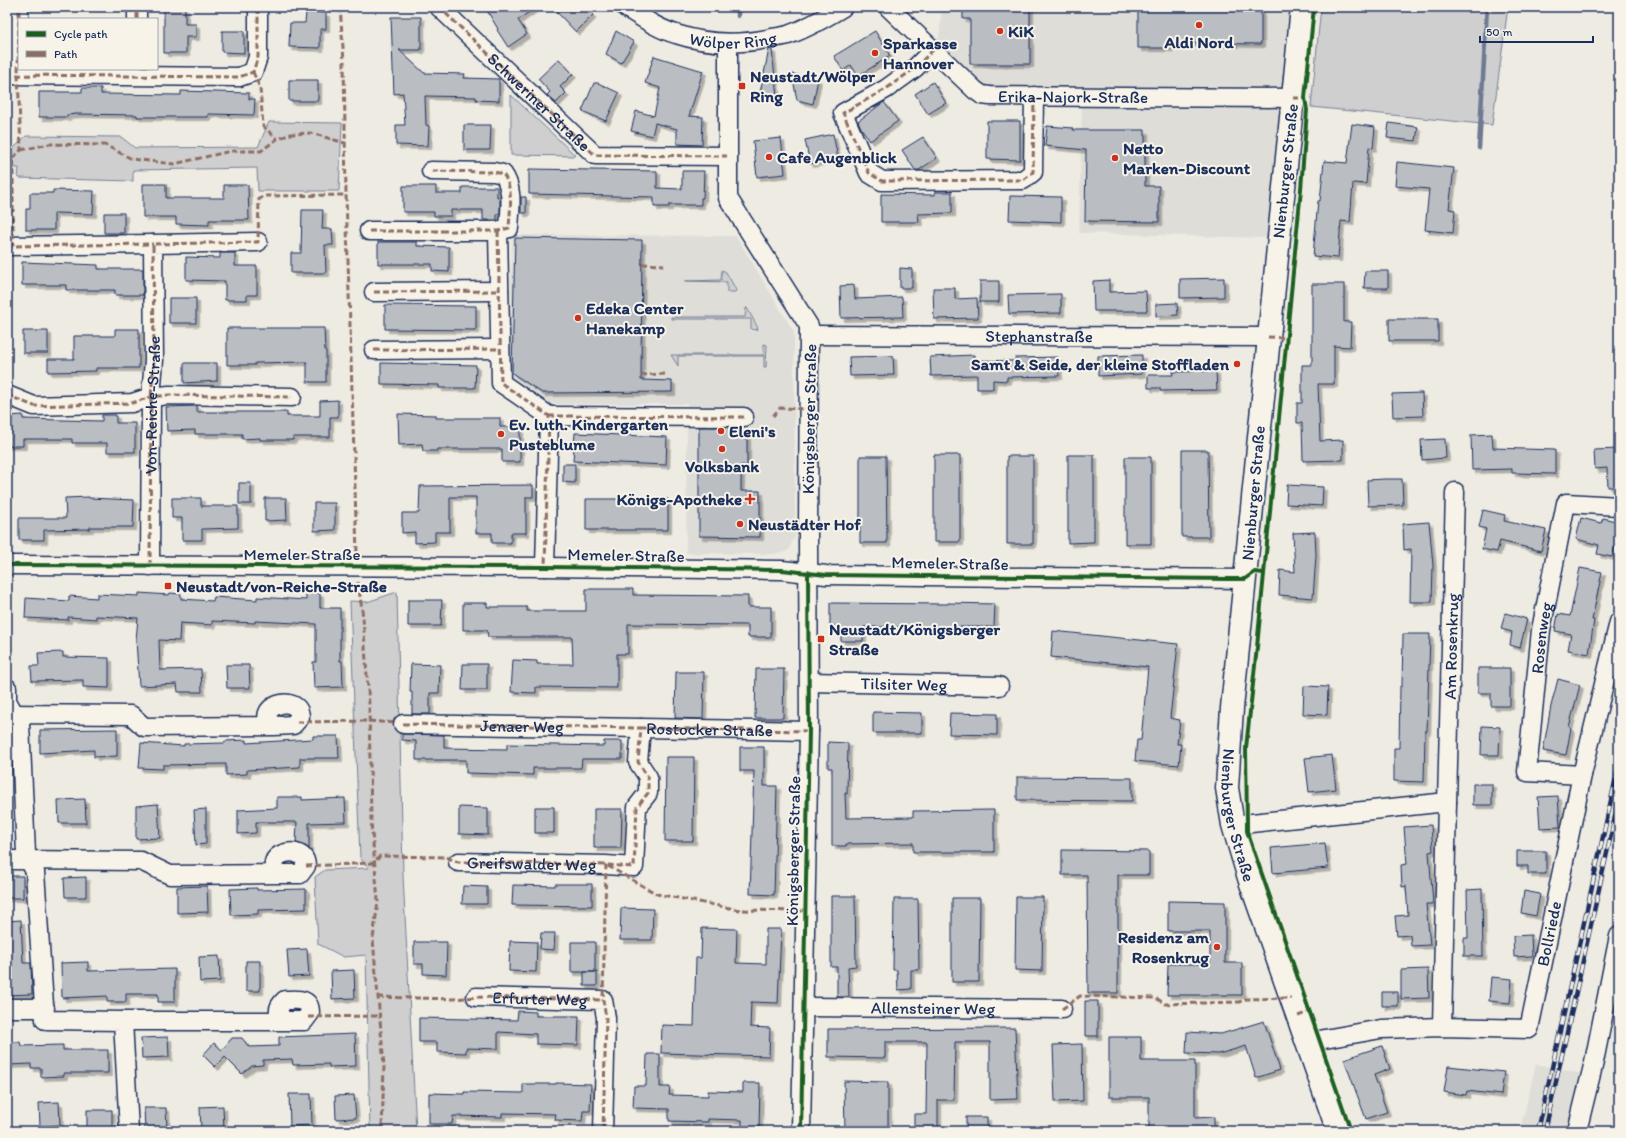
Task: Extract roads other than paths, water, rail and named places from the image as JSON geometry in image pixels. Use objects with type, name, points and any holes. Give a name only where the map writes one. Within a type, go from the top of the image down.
[{"type":"main road","name":"Nienburger Straße","points":[[1302,7],[1232,708],[1227,788],[1233,825],[1249,878],[1338,1131]]},
{"type":"street","points":[[18,7],[13,75],[136,72],[240,77],[253,72],[258,57],[258,7]]},
{"type":"street","points":[[137,7],[137,18]]},
{"type":"street","name":"Schweriner Straße","points":[[439,7],[595,155],[727,156]]},
{"type":"street","name":"Wölper Ring","points":[[625,7],[650,22],[675,34],[700,40],[728,43],[755,41],[787,35],[818,22],[843,7]]},
{"type":"street","name":"Erika-Najork-Straße","points":[[888,7],[982,95],[1293,98]]},
{"type":"street","name":"Königsberger Straße","points":[[728,43],[728,198],[809,326],[809,732],[801,1131]]},
{"type":"street","points":[[933,50],[915,68],[886,90],[843,113],[869,173],[882,181],[1023,180],[1034,172],[1034,96]]},
{"type":"street","points":[[369,231],[498,231],[509,228],[509,181],[503,174],[494,172],[431,171]]},
{"type":"street","points":[[498,231],[501,384],[549,416],[744,416]]},
{"type":"street","points":[[7,246],[258,242]]},
{"type":"street","name":"Von-Reiche-Straße","points":[[150,566],[151,398],[154,360],[153,244]]},
{"type":"street","points":[[374,292],[499,291]]},
{"type":"street","name":"Stephanstraße","points":[[809,335],[1268,337]]},
{"type":"street","points":[[374,350],[500,349]]},
{"type":"street","points":[[7,395],[34,406],[132,403],[169,395],[292,397]]},
{"type":"street","points":[[545,567],[549,416]]},
{"type":"street","name":"Am Rosenkrug","points":[[1442,1027],[1455,492]]},
{"type":"street","name":"Rosenweg","points":[[1582,775],[1527,772],[1541,630],[1566,503],[1619,506]]},
{"type":"street","name":"Memeler Straße","points":[[7,565],[545,567],[782,570],[826,575],[1245,579]]},
{"type":"street","name":"Bollriede","points":[[1308,1044],[1319,1040],[1381,1029],[1442,1027],[1529,1028],[1582,775],[1619,622]]},
{"type":"street","name":"Tilsiter Weg","points":[[809,682],[999,686]]},
{"type":"street","points":[[7,688],[7,701],[11,714],[20,724],[26,853],[31,860],[35,872],[45,1020],[286,1021]]},
{"type":"street","points":[[11,714],[131,715],[144,727],[274,726]]},
{"type":"street","name":"Jenaer Weg","points":[[403,724],[641,728]]},
{"type":"street","name":"Rostocker Straße","points":[[606,865],[634,867],[637,807],[648,794],[648,777],[638,762],[641,728],[809,732]]},
{"type":"street","points":[[1233,825],[1447,802]]},
{"type":"street","points":[[7,860],[141,862],[170,875],[281,874]]},
{"type":"street","name":"Greifswalder Weg","points":[[458,862],[606,865]]},
{"type":"street","points":[[1577,1131],[1594,1062],[1619,936]]},
{"type":"street","name":"Erfurter Weg","points":[[476,997],[603,1000],[606,1018],[603,1131]]},
{"type":"street","name":"Allensteiner Weg","points":[[804,1007],[1062,1009]]},
{"type":"street","points":[[7,1008],[45,1008]]},
{"type":"street","points":[[123,1021],[129,1131]]},
{"type":"waterway","points":[[738,7],[738,16]]},
{"type":"waterway","points":[[1479,148],[1487,7]]},
{"type":"railway","points":[[1538,1131],[1619,764]]},
{"type":"railway","points":[[1545,1131],[1619,799]]},
{"type":"place","name":"Aldi Nord","points":[[1199,25]]},
{"type":"place","name":"KiK","points":[[1000,31]]},
{"type":"place","name":"Sparkasse Hannover","points":[[875,53]]},
{"type":"place","name":"Neustadt/Wölper Ring","points":[[742,86]]},
{"type":"place","name":"Cafe Augenblick","points":[[769,157]]},
{"type":"place","name":"Netto Marken-Discount","points":[[1115,158]]},
{"type":"place","name":"Edeka Center Hanekamp","points":[[578,318]]},
{"type":"place","name":"Samt & Seide, der kleine Stoffladen","points":[[1237,364]]},
{"type":"place","name":"Eleni's","points":[[721,431]]},
{"type":"place","name":"Ev. luth. Kindergarten Pusteblume","points":[[501,434]]},
{"type":"place","name":"Volksbank","points":[[722,449]]},
{"type":"place","name":"Königs-Apotheke","points":[[750,499]]},
{"type":"place","name":"Neustädter Hof","points":[[740,524]]},
{"type":"place","name":"Neustadt/von-Reiche-Straße","points":[[168,586]]},
{"type":"place","name":"Neustadt/Königsberger Straße","points":[[821,639]]},
{"type":"place","name":"Residenz am Rosenkrug","points":[[1217,947]]}]
